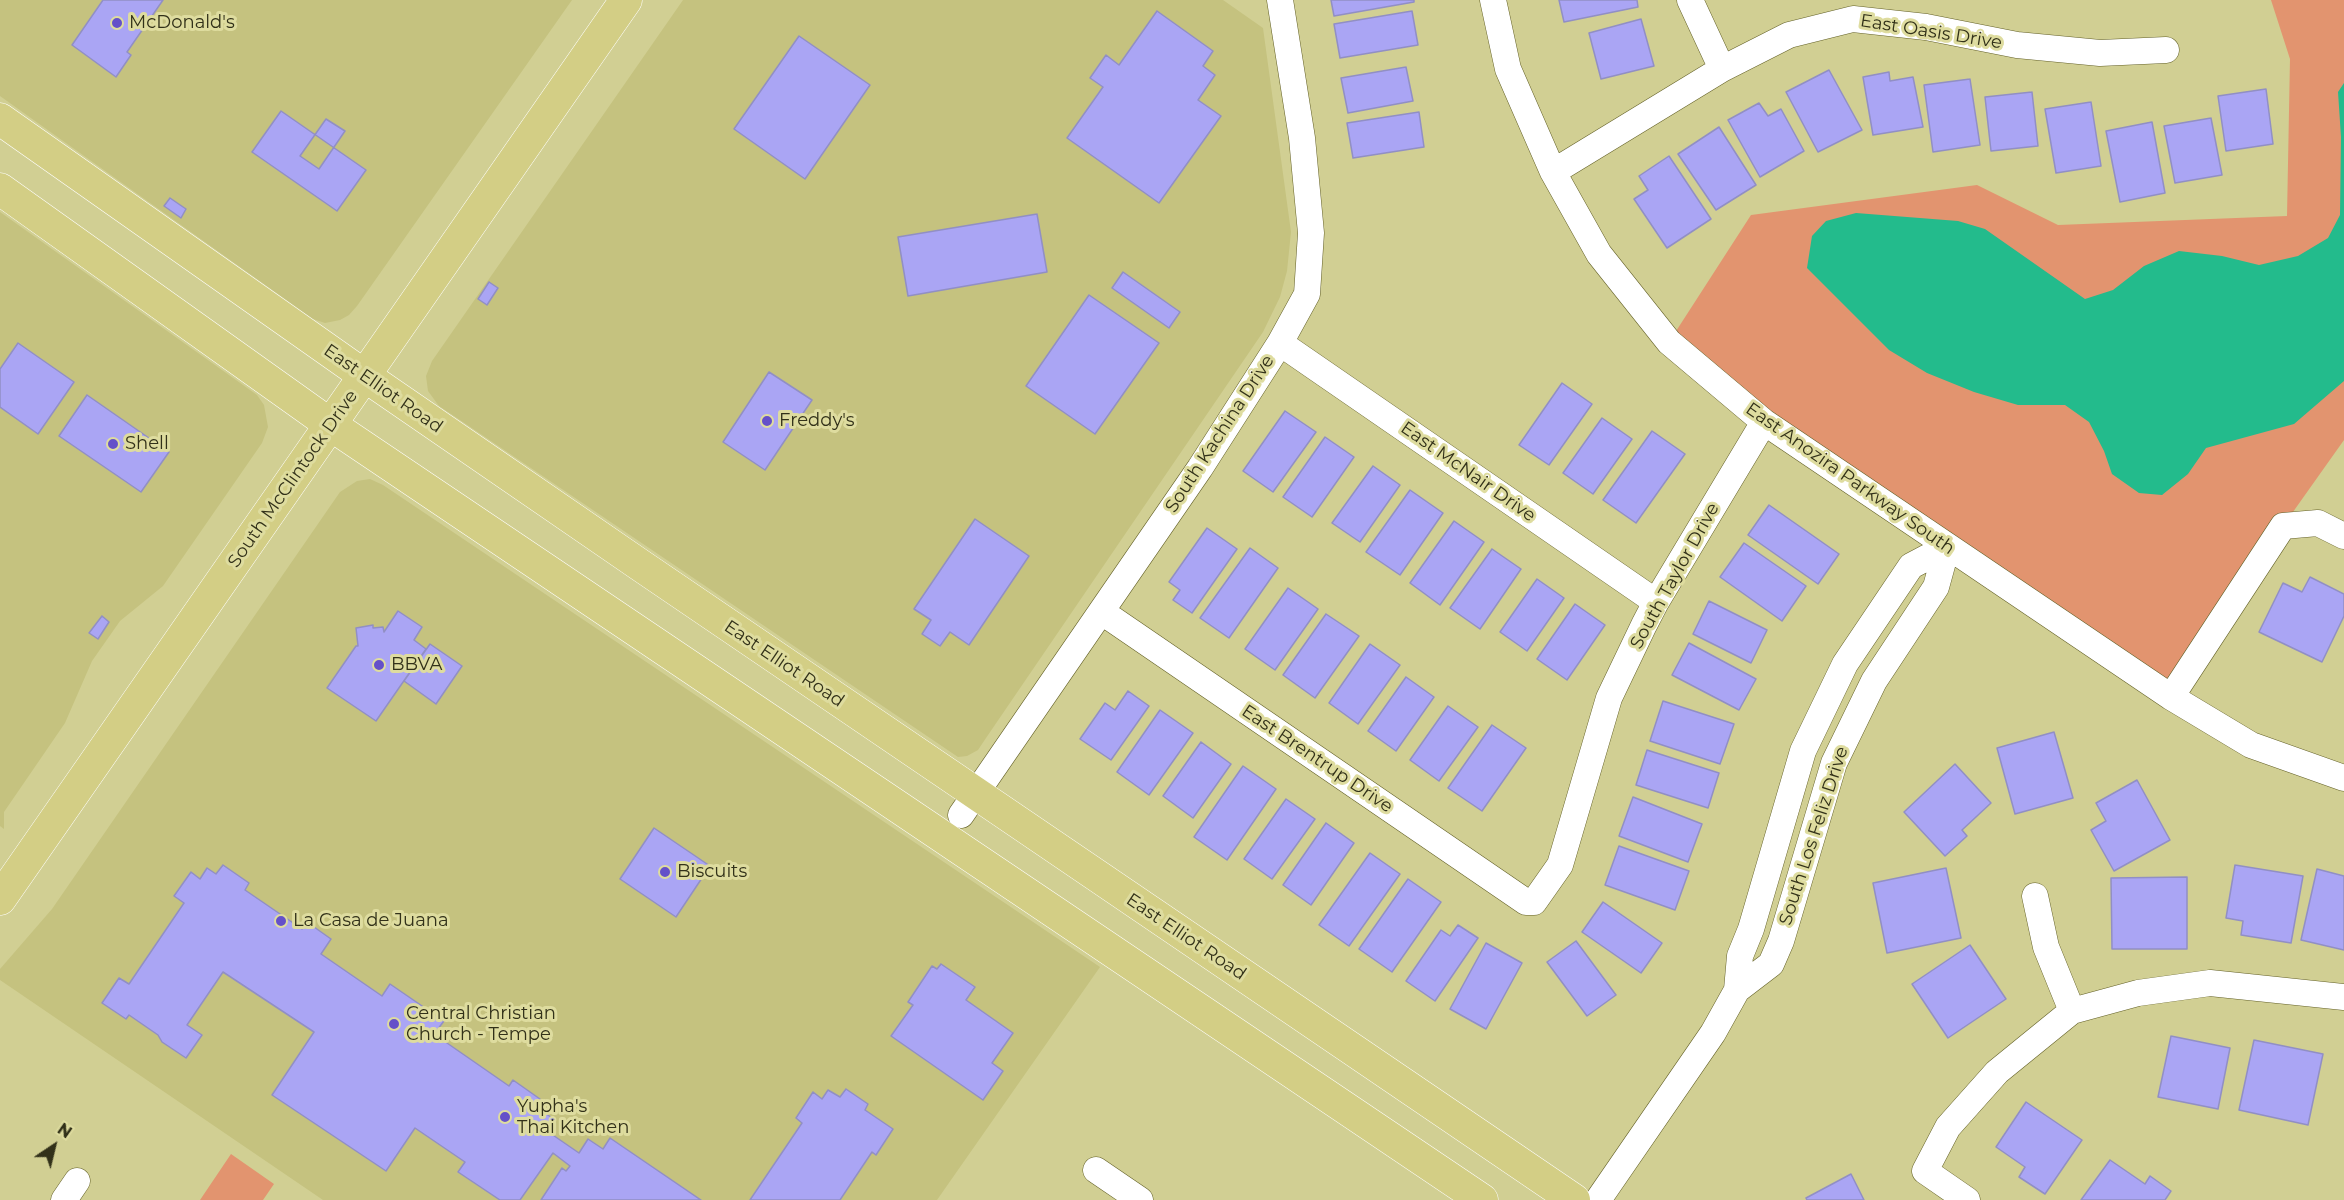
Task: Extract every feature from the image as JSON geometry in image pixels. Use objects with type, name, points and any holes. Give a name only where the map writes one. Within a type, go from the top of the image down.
[{"type":"main road","name":"South McClintock Drive","points":[[0,899],[626,0]]},
{"type":"main road","name":"East Elliot Road","points":[[0,119],[969,805],[1574,1200]]},
{"type":"main road","points":[[0,189],[331,425],[1482,1200]]},
{"type":"street","name":"South Kachina Drive","points":[[969,805],[1200,468],[1280,343],[1307,294],[1311,232],[1302,138],[1280,0]]},
{"type":"street","name":"East Anozira Parkway South","points":[[1493,0],[1508,69],[1553,172],[1599,254],[1670,342],[1764,422],[2171,697],[2251,745],[2344,778]]},
{"type":"street","points":[[1690,0],[1722,69]]},
{"type":"street","name":"East Oasis Drive","points":[[1553,172],[1722,69],[1789,34],[1853,19],[1926,27],[2017,45],[2100,54],[2166,50]]},
{"type":"street","name":"East McNair Drive","points":[[1280,343],[1656,602]]},
{"type":"street","name":"South Taylor Drive","points":[[1534,902],[1560,866],[1610,698],[1656,602],[1764,422]]},
{"type":"street","points":[[2171,697],[2283,526],[2318,523],[2344,536]]},
{"type":"street","name":"South Los Feliz Drive","points":[[1598,1200],[1701,1051],[1737,990],[1740,956],[1751,929],[1803,751],[1845,664],[1911,566],[1947,547]]},
{"type":"street","name":"East Brentrup Drive","points":[[1102,612],[1526,902],[1534,902]]},
{"type":"street","points":[[2035,896],[2046,946],[2072,1011]]},
{"type":"street","points":[[1967,1200],[1925,1171],[1948,1127],[1997,1072],[2072,1011],[2138,993],[2210,983],[2344,997]]},
{"type":"street","points":[[1096,1170],[1140,1200]]},
{"type":"shaded area","points":[[0,0],[572,0],[357,306],[349,315],[340,320],[325,323],[313,319],[0,96]]},
{"type":"shaded area","points":[[683,0],[1223,0],[1263,28],[1291,232],[1287,271],[1280,297],[1263,332],[978,750],[967,756],[958,757],[439,406],[428,391],[426,376],[432,361]]},
{"type":"shaded area","points":[[2271,0],[2344,0],[2344,440],[2283,526],[2171,697],[1669,342],[1751,215],[1977,185],[2058,225],[2287,216],[2290,59]]},
{"type":"shaded area","points":[[2344,83],[2344,381],[2294,424],[2206,448],[2188,474],[2162,495],[2139,493],[2112,474],[2104,451],[2089,422],[2065,405],[2018,405],[1974,392],[1927,373],[1889,350],[1807,268],[1812,236],[1826,221],[1856,213],[1958,221],[1985,229],[2085,299],[2113,290],[2144,266],[2179,251],[2222,256],[2259,265],[2298,256],[2328,238],[2340,215],[2341,137],[2338,92]]},
{"type":"shaded area","points":[[0,212],[257,395],[264,405],[268,427],[262,443],[163,586],[120,621],[92,661],[65,723],[4,812],[4,829],[0,826]]},
{"type":"shaded area","points":[[370,479],[383,485],[1100,967],[937,1200],[323,1200],[0,980],[0,969],[52,909],[340,492],[357,481]]},
{"type":"shaded area","points":[[231,1154],[274,1184],[263,1200],[200,1200]]},
{"type":"building","name":"McDonald's","points":[[103,0],[163,0],[127,52],[131,55],[116,77],[72,45]]},
{"type":"building","points":[[1331,0],[1414,0],[1414,2],[1334,16]]},
{"type":"building","points":[[1559,0],[1637,0],[1638,7],[1564,22]]},
{"type":"building","points":[[1157,11],[1213,51],[1203,66],[1215,75],[1198,100],[1221,116],[1159,203],[1067,138],[1103,87],[1090,78],[1106,55],[1119,65]]},
{"type":"building","points":[[1412,11],[1418,45],[1340,58],[1334,24]]},
{"type":"building","points":[[1641,19],[1654,66],[1601,79],[1589,33]]},
{"type":"building","points":[[799,36],[870,85],[805,179],[734,129]]},
{"type":"building","points":[[1406,67],[1413,101],[1348,113],[1341,78]]},
{"type":"building","points":[[1829,70],[1862,130],[1818,152],[1786,92]]},
{"type":"building","points":[[1889,72],[1890,81],[1913,77],[1923,127],[1873,135],[1863,77]]},
{"type":"building","points":[[1970,79],[1980,145],[1933,152],[1924,85]]},
{"type":"building","points":[[2266,89],[2273,144],[2226,151],[2218,96]]},
{"type":"building","points":[[2032,92],[2038,146],[1991,151],[1985,97]]},
{"type":"building","points":[[2091,102],[2101,166],[2056,173],[2045,109]]},
{"type":"building","points":[[1759,103],[1768,116],[1781,109],[1804,151],[1760,177],[1728,120]]},
{"type":"building","points":[[281,111],[366,170],[337,211],[252,152]]},
{"type":"building","points":[[1419,112],[1424,147],[1353,158],[1347,123]]},
{"type":"building","points":[[2211,118],[2222,175],[2175,183],[2164,126]]},
{"type":"building","points":[[326,119],[345,131],[319,169],[300,156]]},
{"type":"building","points":[[2152,122],[2165,193],[2120,202],[2106,131]]},
{"type":"building","points":[[1719,127],[1756,185],[1716,210],[1678,154]]},
{"type":"building","points":[[1669,156],[1711,219],[1667,248],[1634,199],[1648,190],[1639,176]]},
{"type":"building","points":[[170,198],[186,209],[181,218],[164,206]]},
{"type":"building","points":[[1037,214],[1047,272],[908,296],[898,237]]},
{"type":"building","points":[[1123,272],[1180,312],[1169,328],[1112,288]]},
{"type":"building","points":[[489,282],[498,288],[487,305],[478,299]]},
{"type":"building","points":[[1089,295],[1159,343],[1095,434],[1026,386]]},
{"type":"building","points":[[18,343],[74,382],[38,434],[0,407],[0,369]]},
{"type":"building","name":"Freddy's","points":[[769,372],[812,400],[765,470],[723,442]]},
{"type":"building","points":[[1562,383],[1592,404],[1549,465],[1519,445]]},
{"type":"building","points":[[87,395],[169,452],[141,492],[59,436]]},
{"type":"building","points":[[1285,411],[1316,432],[1273,492],[1243,471]]},
{"type":"building","points":[[1602,418],[1632,439],[1593,494],[1563,473]]},
{"type":"building","points":[[1652,431],[1685,454],[1636,523],[1603,500]]},
{"type":"building","points":[[1325,437],[1354,457],[1312,517],[1283,497]]},
{"type":"building","points":[[1373,466],[1400,485],[1360,542],[1332,523]]},
{"type":"building","points":[[1410,490],[1443,513],[1400,575],[1366,552]]},
{"type":"building","points":[[1769,505],[1839,554],[1818,584],[1748,535]]},
{"type":"building","points":[[975,519],[1029,556],[969,645],[950,632],[940,646],[922,634],[931,620],[914,609]]},
{"type":"building","points":[[1454,521],[1484,542],[1440,605],[1410,583]]},
{"type":"building","points":[[1207,528],[1237,549],[1192,613],[1173,600],[1180,590],[1169,582]]},
{"type":"building","points":[[1744,543],[1806,586],[1782,621],[1720,577]]},
{"type":"building","points":[[1250,548],[1278,568],[1229,638],[1200,618]]},
{"type":"building","points":[[1492,549],[1521,569],[1480,629],[1450,608]]},
{"type":"building","points":[[2310,577],[2344,594],[2344,616],[2322,662],[2259,632],[2283,583],[2302,592]]},
{"type":"building","points":[[1537,579],[1564,598],[1527,651],[1500,632]]},
{"type":"building","points":[[1288,588],[1318,609],[1275,670],[1245,649]]},
{"type":"building","points":[[1709,601],[1767,630],[1751,663],[1693,634]]},
{"type":"building","points":[[1575,604],[1605,625],[1567,680],[1537,659]]},
{"type":"building","name":"BBVA","points":[[398,611],[422,627],[414,640],[426,649],[376,721],[327,688],[358,646],[356,628],[373,625],[373,628],[383,627],[384,632]]},
{"type":"building","points":[[1326,614],[1359,636],[1315,698],[1283,675]]},
{"type":"building","points":[[102,616],[109,622],[98,639],[89,633]]},
{"type":"building","points":[[1689,643],[1756,679],[1739,710],[1672,675]]},
{"type":"building","points":[[430,644],[462,666],[436,704],[404,681]]},
{"type":"building","points":[[1370,644],[1400,665],[1358,724],[1329,703]]},
{"type":"building","points":[[1406,677],[1434,697],[1396,751],[1368,731]]},
{"type":"building","points":[[1128,691],[1149,706],[1111,760],[1080,739],[1105,703],[1115,710]]},
{"type":"building","points":[[1663,701],[1734,724],[1720,764],[1650,741]]},
{"type":"building","points":[[1448,706],[1478,727],[1439,781],[1410,760]]},
{"type":"building","points":[[1160,710],[1193,733],[1149,795],[1117,772]]},
{"type":"building","points":[[1492,725],[1526,748],[1482,811],[1448,788]]},
{"type":"building","points":[[2054,732],[2073,798],[2015,814],[1997,748]]},
{"type":"building","points":[[1201,742],[1231,764],[1193,818],[1163,796]]},
{"type":"building","points":[[1647,750],[1719,773],[1708,808],[1636,785]]},
{"type":"building","points":[[1955,764],[1991,803],[1962,830],[1967,836],[1945,856],[1904,812]]},
{"type":"building","points":[[1243,766],[1276,789],[1227,860],[1194,837]]},
{"type":"building","points":[[2137,780],[2170,840],[2114,871],[2091,830],[2106,821],[2096,803]]},
{"type":"building","points":[[1633,797],[1702,824],[1688,862],[1619,836]]},
{"type":"building","points":[[1286,799],[1315,819],[1272,879],[1244,859]]},
{"type":"building","points":[[1326,823],[1354,843],[1311,905],[1283,885]]},
{"type":"building","name":"Biscuits","points":[[654,828],[710,866],[676,917],[620,879]]},
{"type":"building","points":[[1619,846],[1689,871],[1675,910],[1605,885]]},
{"type":"building","points":[[1370,853],[1400,874],[1349,946],[1319,925]]},
{"type":"building","points":[[223,865],[249,883],[245,890],[302,929],[307,922],[331,939],[321,954],[382,996],[390,984],[444,1021],[434,1034],[509,1086],[513,1080],[540,1099],[535,1106],[555,1120],[547,1131],[579,1153],[588,1139],[603,1149],[610,1138],[701,1200],[541,1200],[562,1168],[566,1171],[570,1166],[553,1153],[520,1200],[500,1200],[458,1172],[465,1162],[415,1128],[386,1171],[272,1095],[314,1032],[223,972],[187,1025],[202,1035],[186,1058],[129,1015],[126,1019],[102,1003],[119,978],[129,984],[184,903],[174,896],[191,872],[200,879],[207,868],[216,874]]},
{"type":"building","points":[[2235,865],[2303,876],[2291,943],[2241,935],[2243,921],[2226,918]]},
{"type":"building","points":[[1946,868],[1961,938],[1887,953],[1873,883]]},
{"type":"building","points":[[2317,869],[2344,876],[2344,950],[2301,940]]},
{"type":"building","points":[[2187,877],[2187,949],[2112,949],[2111,878]]},
{"type":"building","points":[[1408,879],[1441,902],[1392,972],[1359,949]]},
{"type":"building","points":[[1603,902],[1662,943],[1641,973],[1582,932]]},
{"type":"building","points":[[1458,925],[1478,938],[1435,1001],[1406,981],[1441,930],[1450,936]]},
{"type":"building","points":[[1576,941],[1616,995],[1587,1016],[1547,962]]},
{"type":"building","points":[[1486,943],[1522,963],[1486,1029],[1450,1009]]},
{"type":"building","points":[[1970,945],[2006,999],[1948,1038],[1912,984]]},
{"type":"building","points":[[941,964],[975,987],[966,1000],[1013,1033],[992,1063],[1003,1071],[983,1100],[891,1036],[913,1005],[908,1002],[932,966],[937,969]]},
{"type":"building","points":[[2171,1036],[2230,1048],[2218,1109],[2158,1097]]},
{"type":"building","points":[[2254,1040],[2323,1054],[2308,1125],[2239,1110]]},
{"type":"building","points":[[846,1089],[868,1104],[865,1110],[893,1129],[876,1155],[872,1152],[840,1200],[750,1200],[802,1123],[796,1118],[813,1092],[822,1099],[828,1090],[840,1097]]},
{"type":"building","points":[[2026,1102],[2082,1140],[2045,1194],[2019,1177],[2025,1167],[1996,1147]]},
{"type":"building","points":[[2110,1160],[2145,1184],[2150,1176],[2171,1191],[2165,1200],[2081,1200]]},
{"type":"building","points":[[1851,1174],[1864,1200],[1807,1200],[1806,1198]]},
{"type":"place","name":"McDonald's","points":[[117,23]]},
{"type":"place","name":"Freddy's","points":[[767,421]]},
{"type":"place","name":"Shell","points":[[113,444]]},
{"type":"place","name":"BBVA","points":[[379,665]]},
{"type":"place","name":"Biscuits","points":[[665,872]]},
{"type":"place","name":"La Casa de Juana","points":[[281,921]]},
{"type":"place","name":"Central Christian Church - Tempe","points":[[394,1024]]},
{"type":"place","name":"Yupha's Thai Kitchen","points":[[505,1117]]}]
